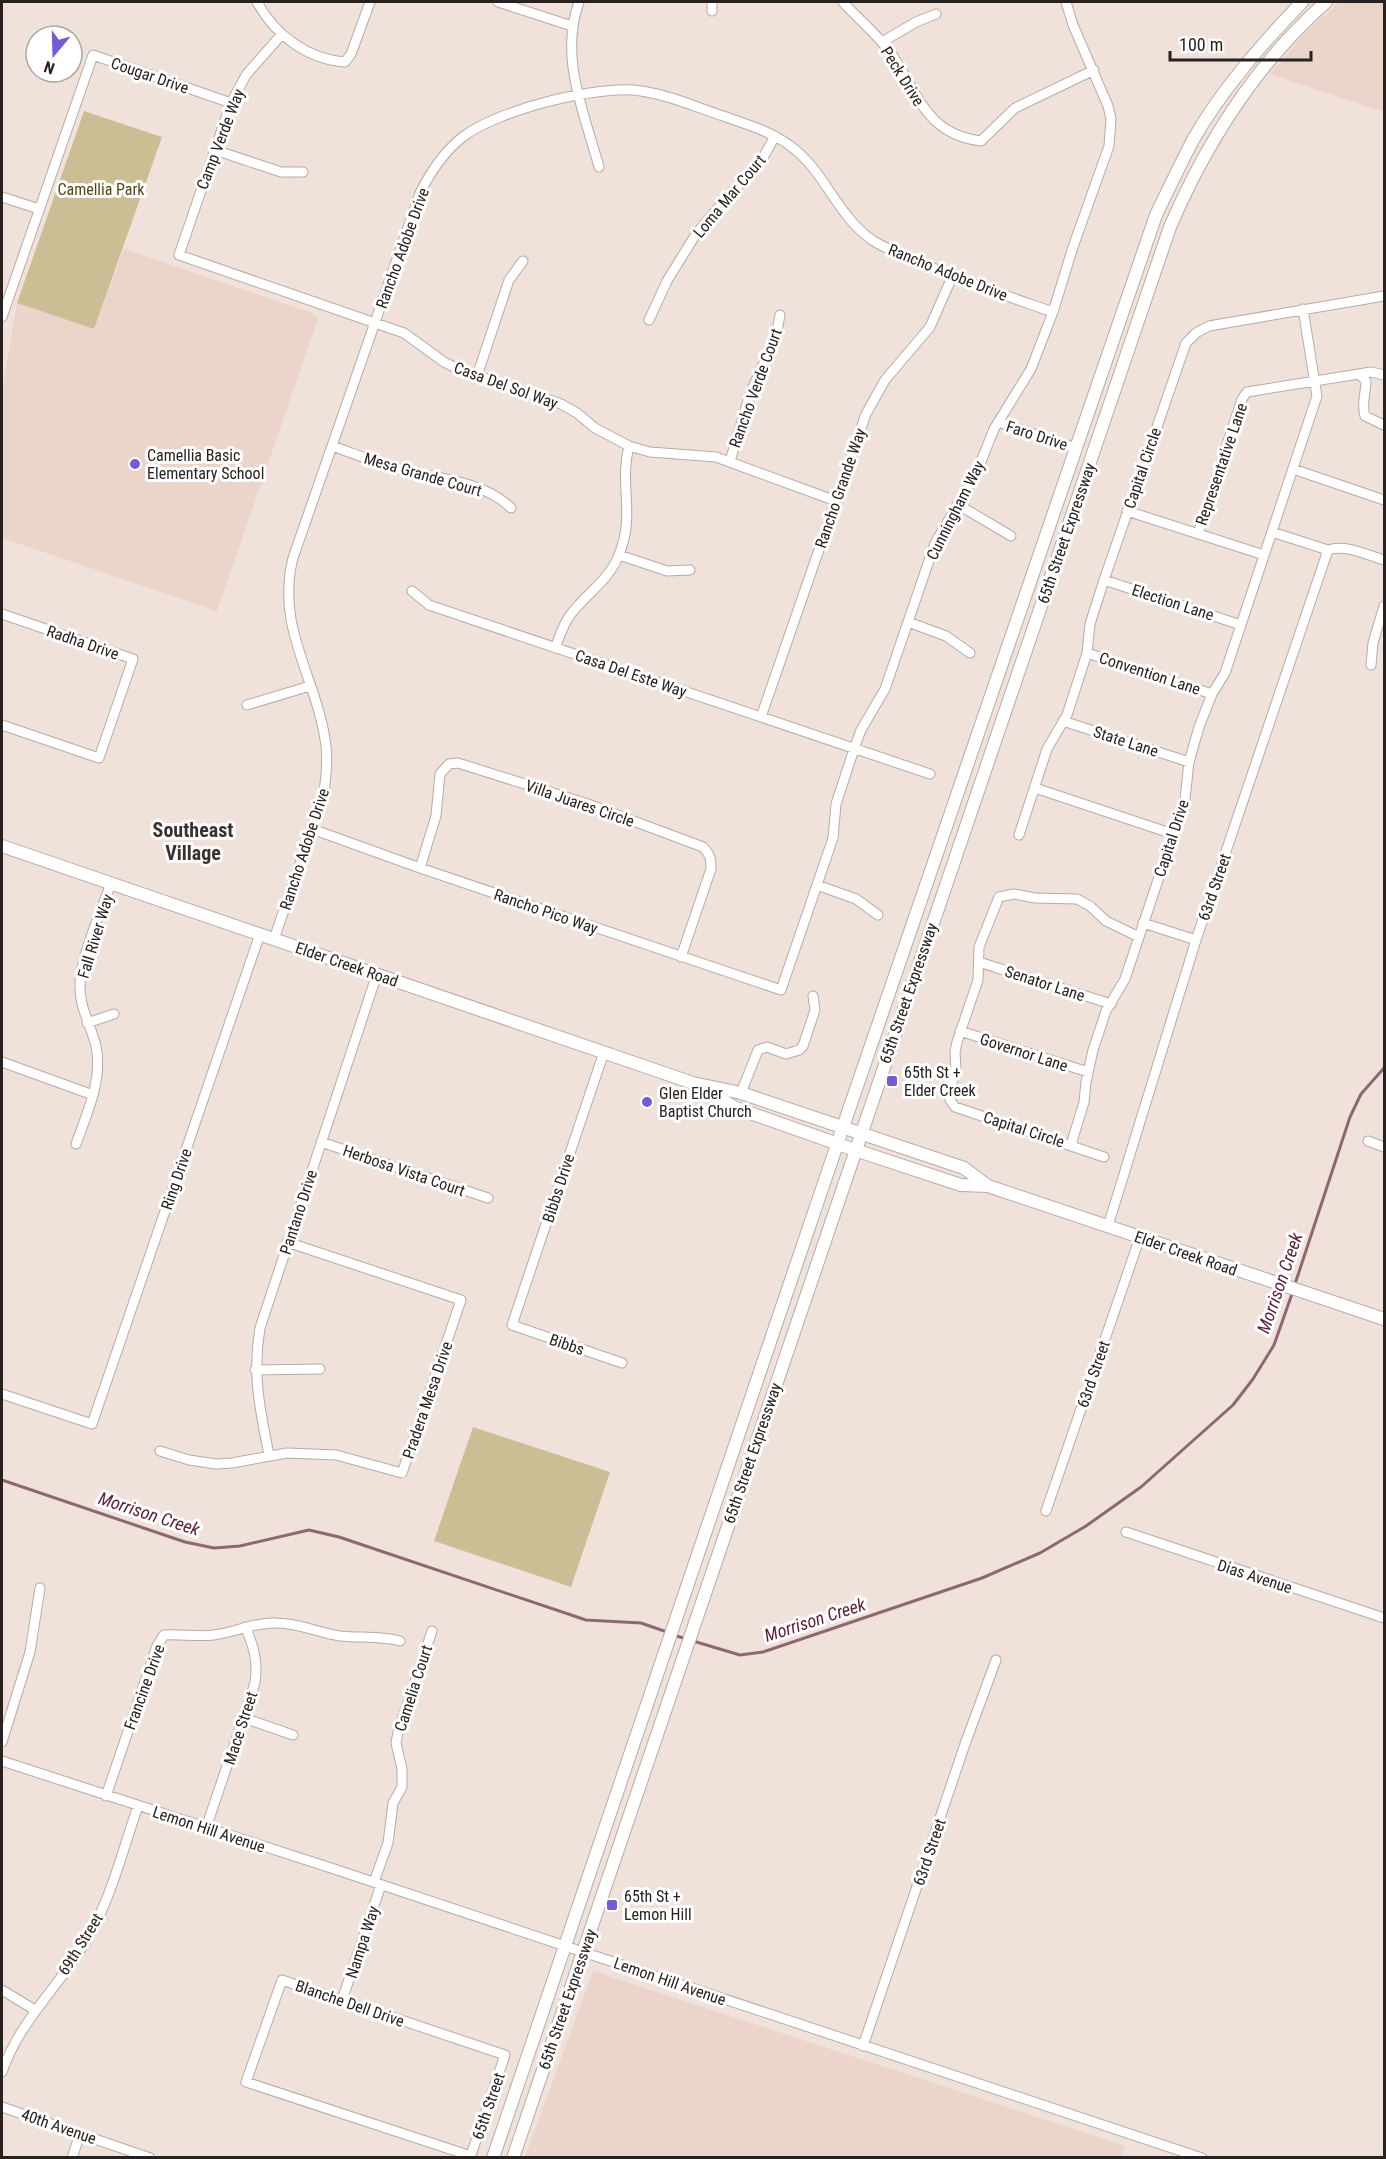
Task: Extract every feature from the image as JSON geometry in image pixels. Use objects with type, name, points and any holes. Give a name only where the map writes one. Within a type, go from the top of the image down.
[{"type":"main road","name":"65th Street Expressway","points":[[493,2157],[1156,215],[1194,138],[1224,92],[1266,40],[1302,2]]},
{"type":"main road","name":"65th Street Expressway","points":[[513,2157],[1170,227],[1202,161],[1233,109],[1278,51],[1326,2]]},
{"type":"main road","name":"Elder Creek Road","points":[[2,846],[693,1083],[741,1093],[861,1132],[964,1168],[988,1186]]},
{"type":"main road","name":"Elder Creek Road","points":[[693,1083],[736,1108],[855,1150],[961,1185],[988,1186],[1384,1319]]},
{"type":"street","points":[[257,2],[267,18],[282,34],[301,48],[333,61],[345,62],[351,54],[370,2]]},
{"type":"street","points":[[498,2],[572,26]]},
{"type":"street","points":[[579,2],[572,26],[570,51],[599,167]]},
{"type":"street","name":"Peck Drive","points":[[843,2],[882,42],[897,63],[920,104],[945,128],[965,139],[981,141],[1015,108],[1094,70]]},
{"type":"street","name":"Cunningham Way","points":[[781,990],[834,838],[838,794],[854,748],[861,730],[885,689],[935,543],[976,474],[987,443],[1030,369],[1053,312],[1110,139],[1111,119],[1108,106],[1073,25],[1066,2]]},
{"type":"street","points":[[882,42],[916,21],[936,14]]},
{"type":"street","name":"Camp Verde Way","points":[[179,255],[231,103],[246,75],[282,34]]},
{"type":"street","name":"Cougar Drive","points":[[2,317],[93,55],[231,103]]},
{"type":"street","name":"Rancho Adobe Drive","points":[[274,939],[323,797],[327,761],[323,731],[290,620],[287,594],[288,576],[420,193],[439,160],[464,136],[496,117],[579,94],[620,90],[662,95],[775,136],[790,145],[813,166],[840,208],[861,231],[890,250],[952,277],[1053,312]]},
{"type":"street","name":"Loma Mar Court","points":[[649,320],[667,281],[696,234],[730,194],[759,165],[775,136]]},
{"type":"street","points":[[215,150],[280,172],[303,172]]},
{"type":"street","points":[[2,197],[39,209]]},
{"type":"street","name":"Casa Del Sol Way","points":[[179,255],[404,333],[444,362],[477,376],[561,404],[577,413],[603,434],[629,446],[650,452],[700,454],[730,461],[836,501]]},
{"type":"street","points":[[477,376],[509,280],[523,261]]},
{"type":"street","name":"Rancho Grande Way","points":[[761,717],[866,414],[892,371],[930,327],[952,277]]},
{"type":"street","name":"Capital Circle","points":[[1019,835],[1047,749],[1067,715],[1087,653],[1090,624],[1185,343],[1196,333],[1209,326],[1384,297]]},
{"type":"street","name":"Capital Drive","points":[[1071,1145],[1084,1101],[1093,1050],[1106,1011],[1125,979],[1173,834],[1186,792],[1189,762],[1199,727],[1212,694],[1226,673],[1317,396],[1303,309]]},
{"type":"street","name":"Rancho Verde Court","points":[[730,461],[750,393],[776,336],[780,315]]},
{"type":"street","name":"Representative Lane","points":[[1197,534],[1242,399],[1247,392],[1371,372],[1384,375]]},
{"type":"street","points":[[1359,374],[1366,381],[1362,407],[1365,416],[1384,425]]},
{"type":"street","name":"Faro Drive","points":[[998,422],[1076,448]]},
{"type":"street","name":"Mesa Grande Court","points":[[332,446],[392,467],[444,478],[493,494],[512,508]]},
{"type":"street","points":[[555,648],[569,616],[598,588],[619,555],[627,524],[625,469],[629,446]]},
{"type":"street","points":[[1293,469],[1384,500]]},
{"type":"street","points":[[957,504],[1011,536]]},
{"type":"street","points":[[1127,511],[1264,555]]},
{"type":"street","points":[[1272,532],[1328,550],[1337,547],[1345,548],[1384,560]]},
{"type":"street","name":"63rd Street","points":[[1108,1226],[1196,940],[1328,550]]},
{"type":"street","points":[[619,555],[667,571],[690,570]]},
{"type":"street","name":"Election Lane","points":[[1104,580],[1242,625]]},
{"type":"street","name":"Casa Del Este Way","points":[[412,591],[429,604],[930,774]]},
{"type":"street","points":[[1371,665],[1372,643],[1384,606]]},
{"type":"street","name":"Radha Drive","points":[[2,614],[133,659],[99,758],[2,725]]},
{"type":"street","points":[[908,622],[946,636],[970,653]]},
{"type":"street","name":"Convention Lane","points":[[1087,653],[1212,694]]},
{"type":"street","points":[[247,705],[310,686]]},
{"type":"street","name":"State Lane","points":[[1063,721],[1189,762]]},
{"type":"street","name":"Villa Juares Circle","points":[[420,868],[436,816],[440,774],[449,764],[458,763],[588,804],[703,847],[708,851],[711,858],[711,869],[681,957]]},
{"type":"street","points":[[1035,788],[1173,834]]},
{"type":"street","name":"Rancho Pico Way","points":[[312,829],[420,868],[781,990]]},
{"type":"street","name":"Fall River Way","points":[[76,1144],[96,1084],[97,1056],[80,996],[81,972],[111,883]]},
{"type":"street","points":[[817,885],[856,899],[878,915]]},
{"type":"street","name":"Capital Circle","points":[[1104,1157],[955,1107],[950,1100],[949,1092],[956,1070],[955,1053],[960,1031],[978,980],[979,947],[999,897],[1014,894],[1035,898],[1077,899],[1090,906],[1106,921],[1139,937]]},
{"type":"street","points":[[1143,923],[1196,940]]},
{"type":"street","name":"Ring Drive","points":[[2,1394],[92,1424],[260,934]]},
{"type":"street","name":"Senator Lane","points":[[978,962],[1111,1004]]},
{"type":"street","name":"Pantano Drive","points":[[268,1455],[255,1370],[260,1328],[377,974]]},
{"type":"street","points":[[741,1093],[758,1050],[767,1047],[783,1054],[792,1054],[803,1046],[815,1010],[813,996]]},
{"type":"street","points":[[87,1023],[114,1014]]},
{"type":"street","name":"Governor Lane","points":[[960,1031],[1088,1072]]},
{"type":"street","name":"Bibbs Drive","points":[[512,1325],[604,1052]]},
{"type":"street","points":[[2,1062],[93,1095]]},
{"type":"street","points":[[1368,1141],[1384,1147]]},
{"type":"street","name":"Herbosa Vista Court","points":[[321,1142],[488,1198]]},
{"type":"street","name":"63rd Street","points":[[1046,1511],[1140,1237]]},
{"type":"street","name":"Pradera Mesa Drive","points":[[160,1450],[189,1460],[216,1464],[268,1455],[310,1452],[336,1455],[402,1473],[461,1300],[287,1242]]},
{"type":"street","name":"Bibbs","points":[[512,1325],[622,1363]]},
{"type":"street","points":[[255,1370],[320,1369]]},
{"type":"street","name":"Dias Avenue","points":[[1126,1532],[1384,1618]]},
{"type":"street","points":[[2,1742],[30,1652],[40,1588]]},
{"type":"street","name":"Francine Drive","points":[[106,1796],[157,1646],[164,1635],[212,1636],[245,1627],[279,1623],[341,1636],[376,1637],[400,1641]]},
{"type":"street","name":"Mace Street","points":[[206,1828],[255,1683],[257,1668],[254,1648],[245,1627]]},
{"type":"street","name":"Camelia Court","points":[[377,1883],[388,1843],[393,1803],[402,1787],[402,1769],[396,1743],[398,1732],[432,1631]]},
{"type":"street","name":"63rd Street","points":[[863,2046],[965,1744],[996,1660]]},
{"type":"street","points":[[244,1718],[293,1735]]},
{"type":"street","name":"Lemon Hill Avenue","points":[[2,1761],[1202,2157]]},
{"type":"street","name":"69th Street","points":[[2,2072],[17,2036],[78,1953],[100,1915],[138,1806]]},
{"type":"street","name":"Nampa Way","points":[[342,2000],[377,1883]]},
{"type":"street","name":"Blanche Dell Drive","points":[[470,2157],[246,2082],[282,1980],[505,2055]]},
{"type":"street","points":[[2,1990],[35,2010]]},
{"type":"street","name":"65th Street","points":[[470,2157],[505,2055]]},
{"type":"street","name":"40th Avenue","points":[[2,2107],[150,2157]]},
{"type":"street","points":[[72,2157],[80,2134]]},
{"type":"shaded area","points":[[1339,2],[1384,2],[1384,112],[1270,74],[1303,35]]},
{"type":"shaded area","name":"Camellia Basic Elementary School","points":[[124,249],[312,313],[318,319],[217,611],[2,538],[2,390],[17,303],[94,329]]},
{"type":"shaded area","points":[[593,1971],[1125,2146],[1121,2157],[525,2157]]},
{"type":"green space","name":"Camellia Park","points":[[84,111],[162,137],[94,329],[17,303]]},
{"type":"green space","points":[[473,1427],[610,1472],[571,1587],[434,1541]]},
{"type":"waterway","name":"Morrison Creek","points":[[1295,1284],[1350,1117],[1361,1094],[1384,1068]]},
{"type":"waterway","name":"Morrison Creek","points":[[693,1641],[740,1655],[763,1652],[982,1578],[1040,1553],[1086,1526],[1141,1487],[1233,1405],[1253,1379],[1274,1345],[1293,1291]]},
{"type":"waterway","name":"Morrison Creek","points":[[2,1480],[185,1542],[214,1548],[240,1546],[309,1530],[339,1537],[586,1620],[641,1623],[667,1632]]},
{"type":"waterway","name":"Morrison Creek","points":[[673,1635],[687,1639]]},
{"type":"place","name":"Camellia Basic Elementary School","points":[[135,464]]},
{"type":"place","name":"65th St + Elder Creek","points":[[892,1081]]},
{"type":"place","name":"Glen Elder Baptist Church","points":[[647,1102]]},
{"type":"place","name":"65th St + Lemon Hill","points":[[612,1905]]},
{"type":"district","name":"Southeast Village","points":[[193,842]]}]
